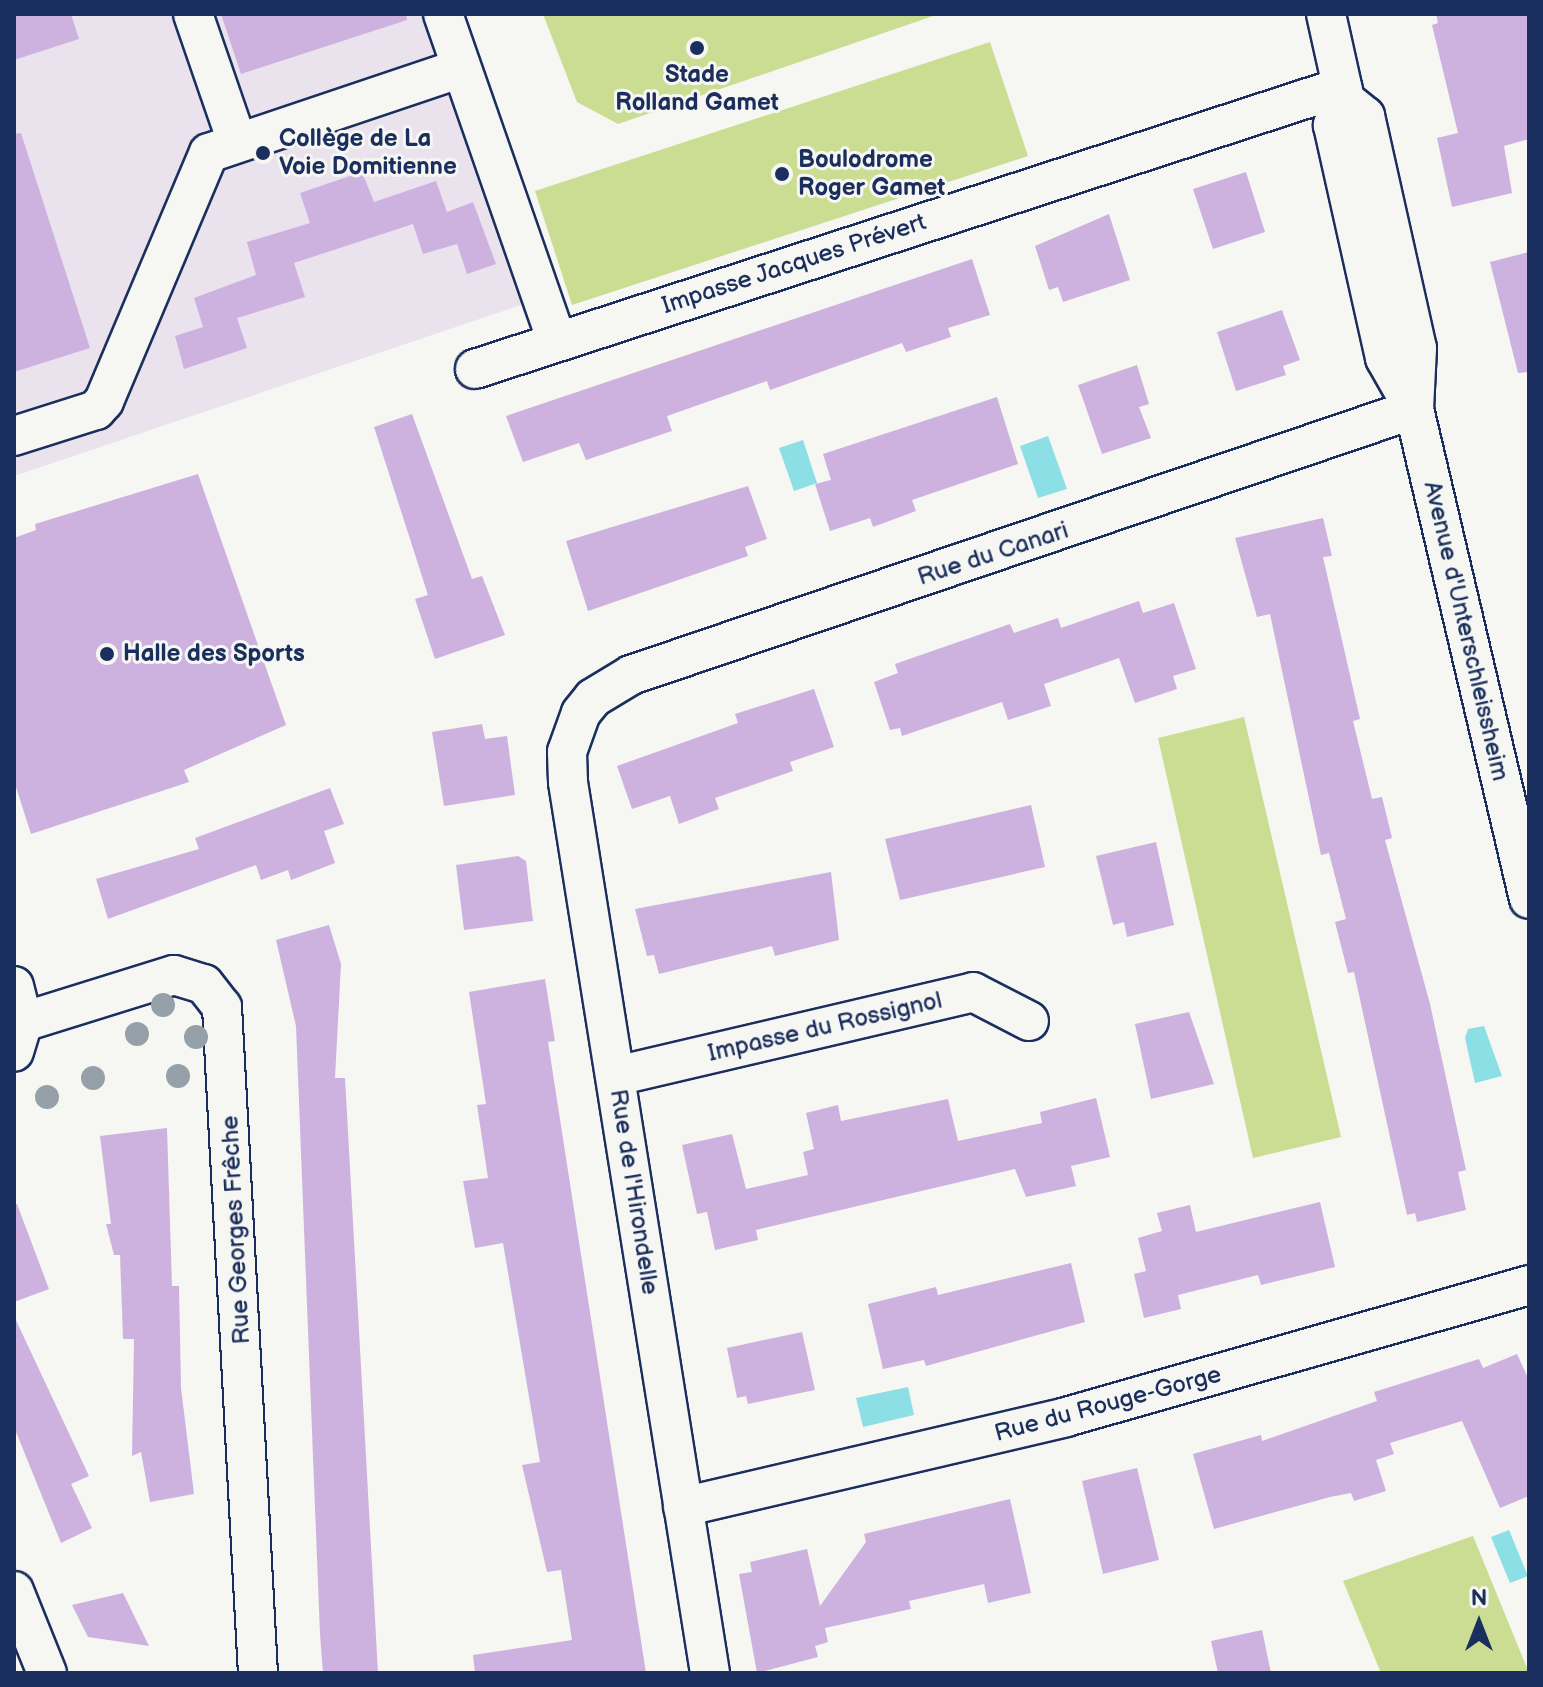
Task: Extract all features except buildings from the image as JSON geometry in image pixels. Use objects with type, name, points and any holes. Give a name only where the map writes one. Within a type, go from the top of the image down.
[{"type":"street","points":[[193,14],[236,139]]},
{"type":"street","points":[[443,14],[557,341]]},
{"type":"street","name":"Avenue d'Unterschleissheim","points":[[1329,15],[1343,94],[1333,125],[1385,358],[1414,409],[1529,899]]},
{"type":"street","points":[[14,436],[96,410],[104,401],[199,165],[236,139],[461,68]]},
{"type":"street","name":"Impasse Jacques Prévert","points":[[475,369],[1343,94]]},
{"type":"street","name":"Rue du Canari","points":[[581,713],[593,698],[631,675],[1414,409]]},
{"type":"street","name":"Rue de l'Hirondelle","points":[[581,713],[567,752],[568,782],[710,1673]]},
{"type":"street","name":"Rue Georges Frêche","points":[[17,1020],[174,975],[204,984],[222,1007],[258,1673]]},
{"type":"street","name":"Impasse du Rossignol","points":[[616,1076],[973,992],[1029,1021]]},
{"type":"street","name":"Rue du Rouge-Gorge","points":[[683,1507],[1066,1417],[1529,1285]]},
{"type":"street","points":[[14,1591],[47,1673]]},
{"type":"shaded area","name":"Collège de La Voie Domitienne","points":[[14,14],[463,14],[560,292],[14,476]]},
{"type":"green space","name":"Stade Rolland Gamet","points":[[543,14],[939,14],[618,124],[577,102]]},
{"type":"green space","name":"Boulodrome Roger Gamet","points":[[990,42],[1028,156],[572,305],[535,191]]},
{"type":"green space","points":[[1244,717],[1341,1137],[1253,1158],[1158,738]]},
{"type":"green space","points":[[1473,1536],[1529,1673],[1381,1673],[1343,1581]]},
{"type":"water","points":[[1048,436],[1067,489],[1038,498],[1020,446]]},
{"type":"water","points":[[803,440],[817,483],[794,491],[779,448]]},
{"type":"water","points":[[1484,1026],[1502,1076],[1475,1083],[1465,1038],[1468,1029]]},
{"type":"water","points":[[908,1387],[914,1415],[863,1427],[856,1398]]},
{"type":"water","points":[[1509,1530],[1528,1576],[1510,1583],[1491,1537]]},
{"type":"place","name":"Stade Rolland Gamet","points":[[697,48]]},
{"type":"place","name":"Collège de La Voie Domitienne","points":[[263,153]]},
{"type":"place","name":"Boulodrome Roger Gamet","points":[[782,174]]},
{"type":"place","name":"Halle des Sports","points":[[107,654]]}]
